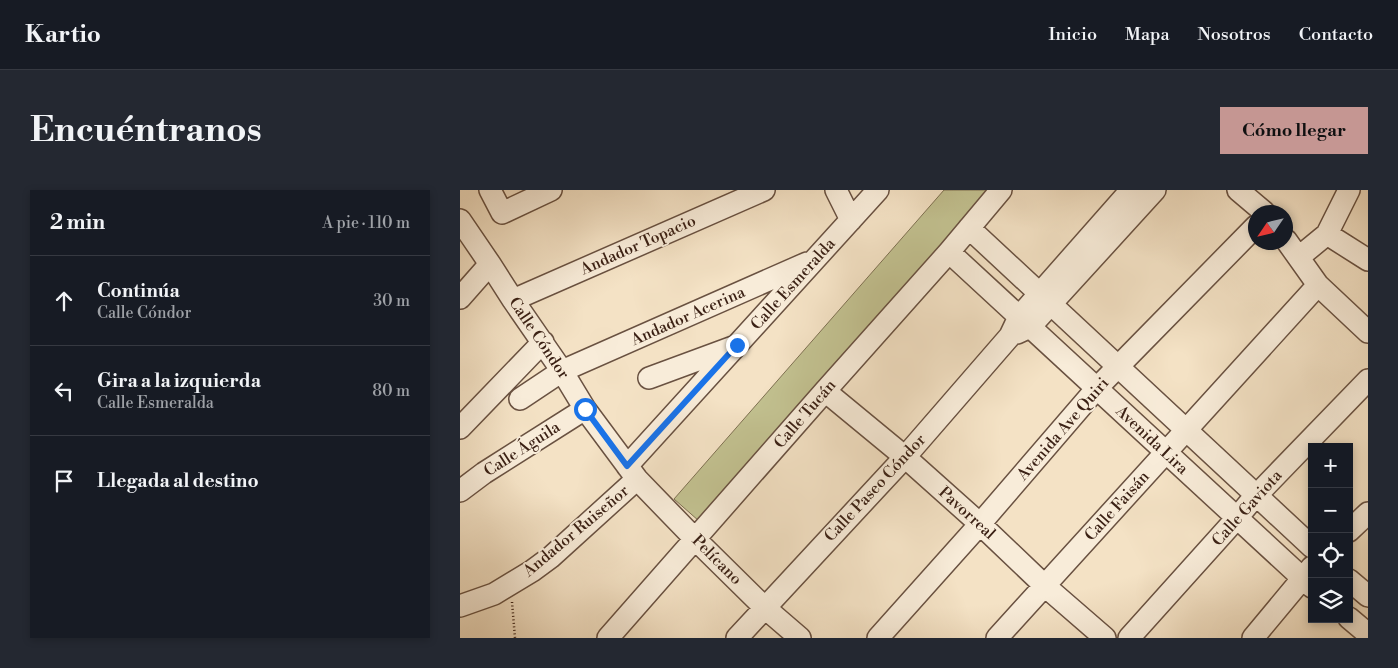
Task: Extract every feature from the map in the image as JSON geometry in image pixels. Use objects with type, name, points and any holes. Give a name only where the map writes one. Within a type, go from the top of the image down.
[{"type":"street","points":[[490,190],[502,213],[551,190]]},
{"type":"street","name":"Andador Topacio","points":[[513,300],[764,190]]},
{"type":"street","points":[[836,190],[851,220]]},
{"type":"street","name":"Calle Esmeralda","points":[[632,472],[737,345],[878,190]]},
{"type":"street","name":"Calle Tucán","points":[[608,638],[949,252],[1001,190]]},
{"type":"street","name":"Calle Paseo Cóndor","points":[[1045,299],[1130,190]]},
{"type":"street","name":"Calle Paseo Cóndor","points":[[737,638],[905,457],[1045,299],[1155,190]]},
{"type":"street","points":[[1238,190],[1256,205]]},
{"type":"street","points":[[1299,257],[1326,234],[1349,190]]},
{"type":"street","name":"Calle Cóndor","points":[[460,220],[543,342],[585,409],[632,472]]},
{"type":"street","name":"Avenida Lira","points":[[969,228],[1308,543]]},
{"type":"street","name":"Avenida Ave Quiri","points":[[878,638],[980,524],[1097,388],[1248,234]]},
{"type":"street","points":[[1326,234],[1368,260]]},
{"type":"street","points":[[1293,249],[1318,285],[1368,332]]},
{"type":"street","name":"Avenida Lira","points":[[949,252],[1020,327],[1097,388],[1236,519],[1308,577]]},
{"type":"street","name":"Andador Acerina","points":[[520,399],[562,371],[814,260]]},
{"type":"street","points":[[460,298],[490,264]]},
{"type":"street","name":"Calle Faisán","points":[[997,638],[1318,285]]},
{"type":"street","points":[[460,428],[543,342]]},
{"type":"street","points":[[649,378],[737,345]]},
{"type":"street","name":"Calle Gaviota","points":[[1129,638],[1256,495],[1368,380]]},
{"type":"street","name":"Pavorreal","points":[[825,391],[905,457],[980,524],[1045,586],[1105,638]]},
{"type":"street","name":"Calle Águila","points":[[460,491],[484,473],[585,409]]},
{"type":"street","name":"Pelícano","points":[[632,472],[696,540],[764,607],[800,638]]},
{"type":"street","name":"Andador Ruiseñor","points":[[460,606],[494,594],[511,585],[550,557],[632,472]]},
{"type":"street","points":[[1353,527],[1368,514]]},
{"type":"street","points":[[1253,638],[1308,579]]},
{"type":"street","points":[[1353,583],[1368,596]]},
{"type":"street","points":[[1353,621],[1368,634]]},
{"type":"path","points":[[511,585],[515,638]]},
{"type":"shaded area","points":[[944,190],[998,190],[699,521],[674,499]]},
{"type":"route","points":[[585,409],[627,466],[737,345]]}]
